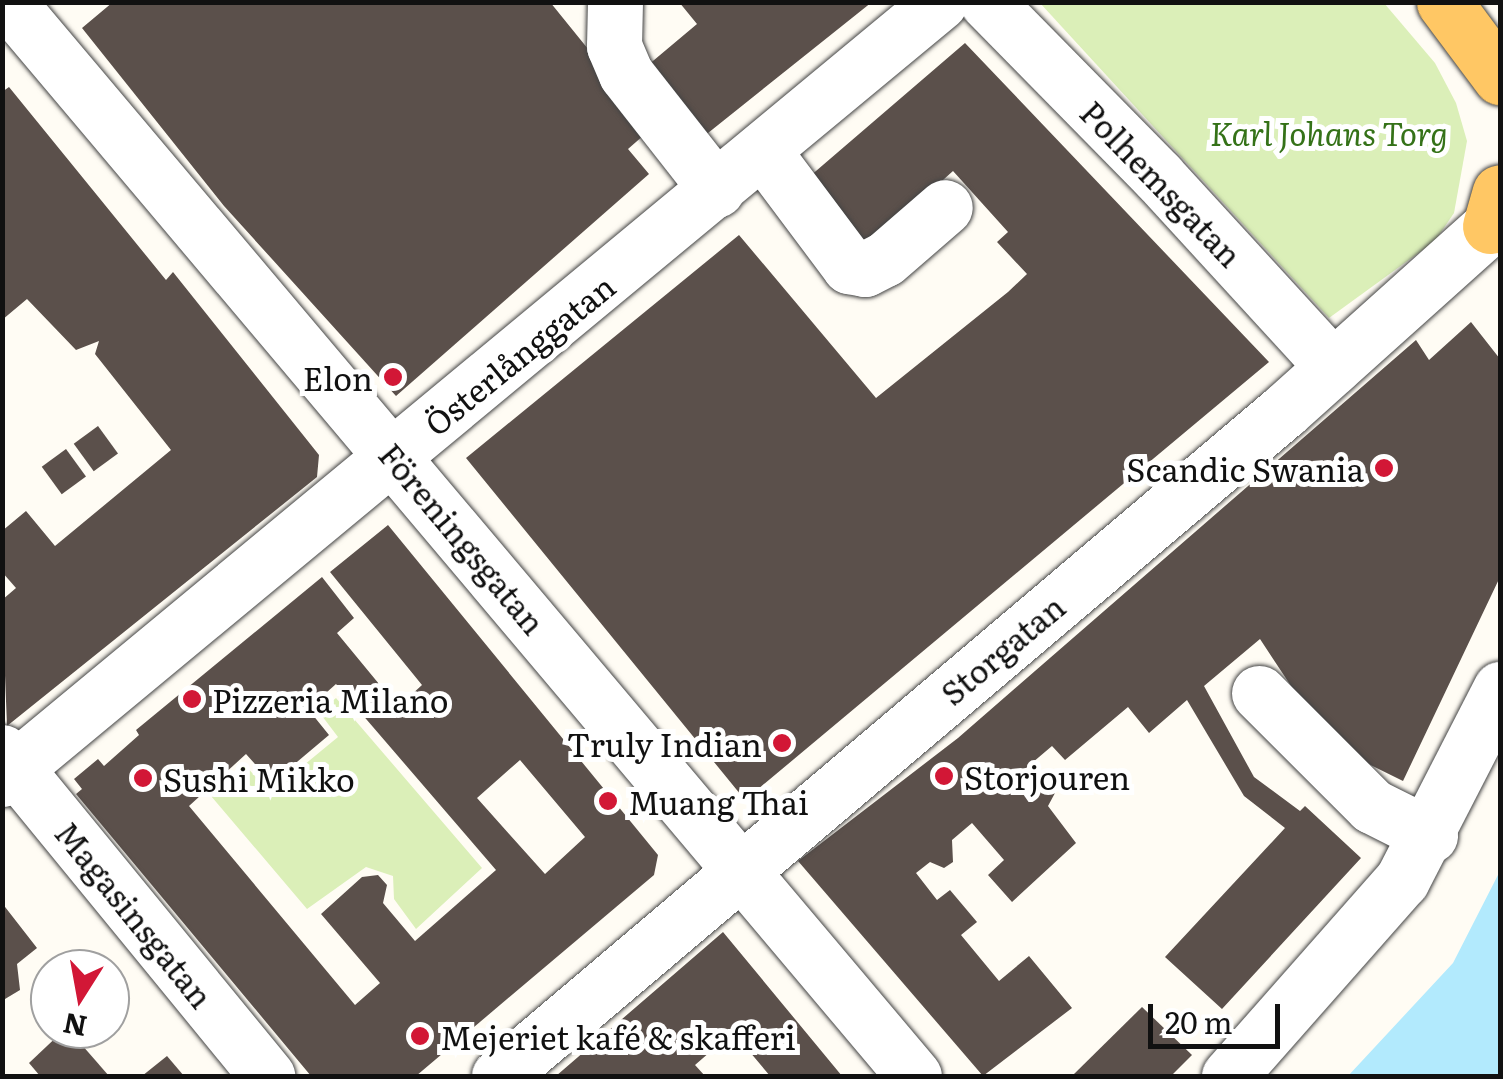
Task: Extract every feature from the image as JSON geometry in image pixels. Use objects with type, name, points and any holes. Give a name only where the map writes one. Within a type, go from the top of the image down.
[{"type":"main road","points":[[1444,2],[1500,77]]},
{"type":"street","points":[[615,2],[614,46],[626,74],[718,190]]},
{"type":"street","name":"Österlånggatan","points":[[7,766],[395,456],[940,2]]},
{"type":"street","name":"Polhemsgatan","points":[[987,2],[1158,176],[1333,367]]},
{"type":"street","name":"Föreningsgatan","points":[[19,16],[395,456],[914,1076]]},
{"type":"street","points":[[763,151],[849,266],[865,269],[886,258],[946,208]]},
{"type":"street","name":"Storgatan","points":[[499,1076],[1333,367],[1491,220]]},
{"type":"street","points":[[1229,1076],[1402,880],[1430,835],[1500,688]]},
{"type":"street","points":[[1260,693],[1372,806],[1430,835]]},
{"type":"street","name":"Magasinsgatan","points":[[7,766],[267,1076]]},
{"type":"green space","name":"Karl Johans Torg","points":[[1040,3],[1384,3],[1435,63],[1456,103],[1467,141],[1454,213],[1435,241],[1329,318]]},
{"type":"green space","points":[[336,698],[482,868],[416,929],[394,899],[393,876],[366,867],[307,909],[211,796],[245,765],[270,793],[338,737],[319,712]]},
{"type":"water","points":[[1500,871],[1500,1076],[1348,1076],[1453,963]]},
{"type":"building","points":[[113,2],[550,2],[652,128],[628,149],[649,174],[396,396],[224,206],[82,28]]},
{"type":"building","points":[[679,2],[872,2],[698,141],[641,71],[697,24]]},
{"type":"building","points":[[965,43],[1269,362],[745,800],[466,458],[739,235],[876,398],[1008,292],[1027,274],[997,242],[1008,232],[953,171],[866,249],[809,177]]},
{"type":"building","points":[[9,87],[166,280],[173,272],[319,455],[317,477],[7,726],[2,600],[16,588],[2,572],[2,531],[26,511],[55,546],[171,450],[95,354],[99,341],[76,350],[27,299],[2,320],[2,92]]},
{"type":"building","points":[[1471,322],[1500,359],[1500,577],[1403,781],[1330,745],[1260,639],[1204,686],[1254,777],[1300,811],[1305,806],[1361,858],[1222,1009],[1165,957],[1285,828],[1244,796],[1187,700],[1149,733],[1128,707],[1065,760],[1052,746],[1019,774],[1028,787],[1048,782],[1055,793],[1048,806],[1076,843],[1012,902],[988,875],[1004,860],[972,823],[952,840],[953,862],[944,868],[930,862],[916,873],[937,900],[950,890],[977,922],[961,935],[999,981],[1029,956],[1072,1008],[983,1076],[798,861],[958,738],[1416,340],[1429,360]]},
{"type":"building","points":[[98,426],[118,454],[94,471],[74,444]]},
{"type":"building","points":[[66,449],[86,477],[62,494],[42,467]]},
{"type":"building","points":[[388,525],[658,855],[654,875],[416,1076],[311,1076],[76,794],[82,789],[74,779],[98,759],[104,766],[139,735],[136,730],[322,577],[354,618],[337,633],[398,707],[422,685],[330,572]],"holes":[[[336,684],[496,870],[415,941],[383,903],[387,885],[378,875],[362,877],[321,914],[380,983],[355,1005],[189,806],[246,754],[272,783],[329,735],[308,709]],[[520,760],[585,837],[545,874],[477,798]]]},
{"type":"building","points":[[2,903],[37,948],[30,949],[30,954],[17,964],[20,990],[5,999]]},
{"type":"building","points":[[723,932],[842,1076],[770,1076],[733,1032],[695,1065],[705,1076],[556,1076]]},
{"type":"building","points":[[1142,1007],[1192,1055],[1171,1076],[1072,1076]]},
{"type":"building","points":[[44,1049],[85,1049],[109,1076],[40,1076],[29,1063]]},
{"type":"building","points":[[167,1056],[184,1076],[142,1076]]},
{"type":"place","name":"Elon","points":[[393,377]]},
{"type":"place","name":"Scandic Swania","points":[[1384,468]]},
{"type":"place","name":"Pizzeria Milano","points":[[192,699]]},
{"type":"place","name":"Truly Indian","points":[[782,743]]},
{"type":"place","name":"Storjouren","points":[[944,776]]},
{"type":"place","name":"Sushi Mikko","points":[[143,778]]},
{"type":"place","name":"Muang Thai","points":[[608,801]]},
{"type":"place","name":"Mejeriet kafé & skafferi","points":[[420,1036]]}]
